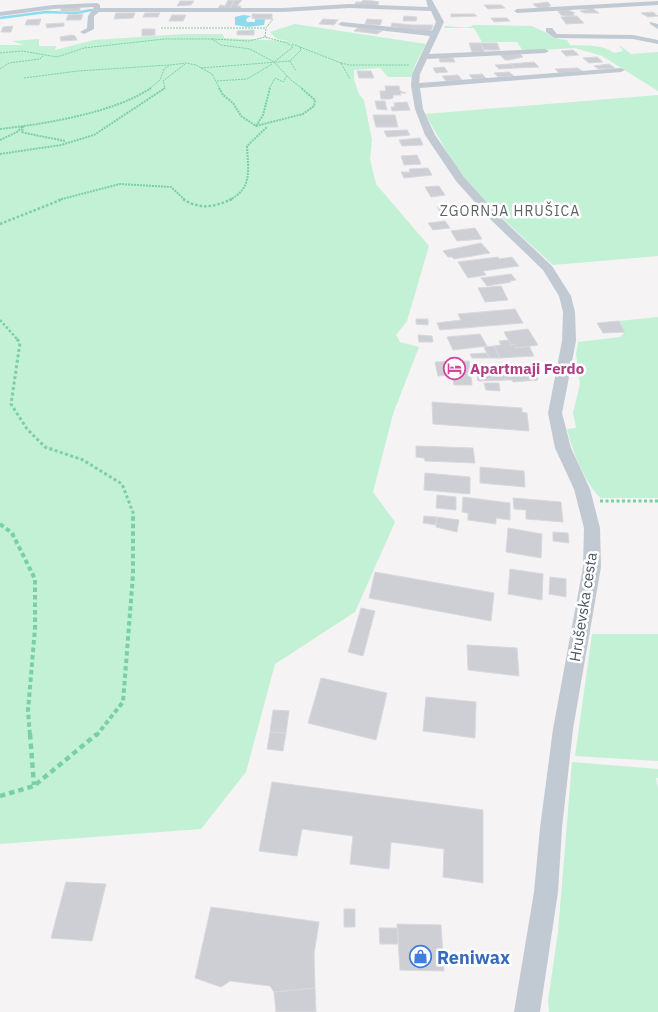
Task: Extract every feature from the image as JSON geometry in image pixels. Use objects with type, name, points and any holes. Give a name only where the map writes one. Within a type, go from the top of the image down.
[{"type":"street","points":[[338,6],[354,0]]},
{"type":"street","points":[[342,24],[436,34],[440,22],[429,0]]},
{"type":"street","points":[[594,0],[602,6]]},
{"type":"street","points":[[84,32],[90,29],[91,16],[97,7],[114,2]]},
{"type":"street","points":[[516,11],[658,3]]},
{"type":"street","points":[[0,14],[53,7],[283,10],[338,6],[432,9]]},
{"type":"street","points":[[570,8],[578,15]]},
{"type":"street","points":[[274,19],[283,10]]},
{"type":"street","points":[[549,30],[555,36],[633,38],[658,42]]},
{"type":"street","name":"Hruševska cesta","points":[[436,34],[419,66],[415,86],[420,115],[448,163],[481,203],[548,268],[565,296],[569,312],[569,341],[555,413],[563,448],[587,501],[592,528],[592,568],[560,752],[546,892],[527,1012]]},
{"type":"street","points":[[648,41],[648,44],[658,51]]},
{"type":"street","points":[[424,57],[545,51]]},
{"type":"street","points":[[487,63],[536,60]]},
{"type":"street","points":[[419,66],[428,66]]},
{"type":"street","points":[[415,86],[620,70]]},
{"type":"path","points":[[265,37],[266,28],[274,19]]},
{"type":"path","points":[[161,28],[206,26],[222,29],[266,28]]},
{"type":"path","points":[[0,69],[9,64],[40,59],[43,56],[66,56],[84,48],[164,39],[249,41],[265,37],[300,47],[349,65],[419,66]]},
{"type":"path","points":[[24,78],[96,68],[144,68],[186,63],[212,74],[223,95],[233,103],[241,116],[256,126],[303,114],[314,106],[315,100],[308,92],[287,76],[284,70],[274,62],[250,49],[221,44],[212,39]]},
{"type":"path","points":[[217,81],[246,79],[294,47],[286,43]]},
{"type":"path","points":[[201,68],[290,61],[300,50],[300,47]]},
{"type":"path","points":[[0,53],[22,51],[41,53],[43,56]]},
{"type":"path","points":[[290,61],[296,71]]},
{"type":"path","points":[[164,81],[186,63]]},
{"type":"path","points":[[341,63],[350,79]]},
{"type":"path","points":[[0,129],[86,114],[139,94],[159,80],[164,69],[170,64]]},
{"type":"path","points":[[256,126],[263,119],[272,82],[275,78],[283,82],[287,76]]},
{"type":"path","points":[[159,80],[164,81]]},
{"type":"path","points":[[0,154],[46,147],[92,136],[121,120],[165,88],[164,81]]},
{"type":"path","points":[[0,224],[56,201],[120,184],[171,187],[185,201],[201,208],[215,206],[232,199],[242,192],[248,174],[247,146],[262,129],[276,122]]},
{"type":"path","points":[[23,126],[22,132],[31,136],[47,136],[57,141],[72,141]]},
{"type":"path","points":[[0,140],[17,132],[23,126]]},
{"type":"path","points":[[0,320],[20,343],[11,404],[27,429],[45,447],[83,460],[122,484],[134,516],[133,575],[123,702],[93,739],[34,786],[0,796]]},
{"type":"path","points":[[587,501],[658,501]]},
{"type":"path","points":[[0,524],[12,533],[35,579],[35,628],[28,711],[34,786]]},
{"type":"green space","points":[[295,24],[426,44],[411,77],[388,77],[380,68],[354,70],[354,80],[359,94],[364,100],[372,140],[370,159],[376,184],[429,246],[407,321],[396,335],[400,342],[419,347],[393,414],[373,492],[395,522],[355,612],[275,664],[246,772],[201,829],[0,844],[0,45],[24,45],[12,41],[39,39],[39,46],[56,46],[55,50],[94,40],[183,34],[223,34],[224,38],[289,41],[277,39],[270,32]]},
{"type":"green space","points":[[474,25],[532,26],[559,39],[567,40],[570,45],[599,47],[614,53],[623,51],[619,45],[631,54],[658,52],[658,91],[602,56],[575,48],[523,51],[517,42],[482,42],[474,28],[464,28]]},
{"type":"green space","points":[[445,26],[464,28],[444,28]]},
{"type":"green space","points":[[658,95],[658,256],[553,265],[476,191],[449,155],[425,114]]},
{"type":"green space","points":[[658,317],[658,498],[601,498],[595,492],[580,466],[567,429],[576,428],[573,413],[580,384],[576,354],[578,342],[620,337],[625,332],[619,321]]},
{"type":"green space","points":[[592,634],[658,634],[658,761],[575,756]]},
{"type":"green space","points":[[572,762],[658,769],[658,778],[656,778],[658,789],[658,1012],[549,1012],[548,1001],[558,932]]},
{"type":"water","points":[[251,16],[246,19],[247,22],[255,22],[255,18],[265,19],[264,25],[248,27],[235,25],[235,17]]},
{"type":"building","points":[[228,0],[234,0],[230,9],[218,9],[220,5],[225,6]]},
{"type":"building","points":[[234,0],[242,0],[237,6],[241,6],[240,9],[230,9]]},
{"type":"building","points":[[363,0],[379,2],[377,6],[354,5],[356,2],[362,2]]},
{"type":"building","points":[[180,1],[194,1],[191,5],[177,6]]},
{"type":"building","points":[[548,2],[551,6],[548,6],[550,8],[538,8],[533,4]]},
{"type":"building","points":[[484,5],[501,5],[505,8],[488,9]]},
{"type":"building","points":[[80,7],[80,11],[61,12],[61,8]]},
{"type":"building","points":[[592,8],[599,13],[584,13],[580,11]]},
{"type":"building","points":[[557,10],[568,10],[575,13],[573,13],[574,16],[565,16],[561,15]]},
{"type":"building","points":[[653,12],[658,16],[648,17],[641,13]]},
{"type":"building","points":[[116,13],[135,13],[133,18],[114,19]]},
{"type":"building","points":[[145,13],[160,13],[158,17],[143,17]]},
{"type":"building","points":[[83,14],[81,20],[66,20],[68,15]]},
{"type":"building","points":[[252,14],[272,14],[272,19],[252,18]]},
{"type":"building","points":[[451,14],[474,14],[477,16],[451,17]]},
{"type":"building","points":[[172,15],[186,15],[183,21],[169,21]]},
{"type":"building","points":[[404,16],[417,17],[416,21],[403,21]]},
{"type":"building","points":[[577,16],[584,23],[566,24],[561,17]]},
{"type":"building","points":[[491,18],[507,18],[510,21],[494,22]]},
{"type":"building","points":[[41,19],[39,25],[25,25],[27,20]]},
{"type":"building","points":[[323,19],[338,20],[334,25],[319,24]]},
{"type":"building","points":[[367,19],[382,20],[380,25],[365,24]]},
{"type":"building","points":[[64,23],[64,26],[47,28],[46,24]]},
{"type":"building","points":[[392,23],[433,25],[431,31],[416,31],[417,29],[398,30],[398,27],[391,27]]},
{"type":"building","points":[[13,26],[11,32],[1,32],[3,27]]},
{"type":"building","points":[[359,27],[382,31],[377,34],[354,31]]},
{"type":"building","points":[[142,29],[155,29],[155,35],[142,36]]},
{"type":"building","points":[[254,30],[254,35],[237,35],[237,31]]},
{"type":"building","points":[[72,35],[77,40],[61,41],[60,37]]},
{"type":"building","points":[[469,43],[481,43],[484,52],[472,52]]},
{"type":"building","points":[[481,43],[497,43],[500,50],[484,50]]},
{"type":"building","points":[[573,50],[579,55],[566,56],[561,51]]},
{"type":"building","points":[[520,54],[523,57],[509,60],[505,60],[500,55]]},
{"type":"building","points":[[597,57],[603,62],[589,63],[583,58]]},
{"type":"building","points":[[439,58],[453,58],[455,62],[440,62]]},
{"type":"building","points":[[534,62],[539,67],[515,68],[510,64]]},
{"type":"building","points":[[511,64],[515,68],[499,69],[495,65]]},
{"type":"building","points":[[609,64],[615,68],[599,69],[594,66]]},
{"type":"building","points":[[444,67],[448,72],[436,73],[433,68]]},
{"type":"building","points":[[578,68],[582,71],[559,73],[555,69]]},
{"type":"building","points":[[357,71],[371,71],[374,78],[359,78]]},
{"type":"building","points":[[509,72],[514,76],[498,77],[494,73]]},
{"type":"building","points":[[482,74],[486,78],[473,79],[469,75]]},
{"type":"building","points":[[458,75],[462,80],[446,81],[442,76]]},
{"type":"building","points":[[385,86],[399,86],[400,91],[406,93],[393,95],[393,98],[390,99],[381,99],[380,91],[386,91]]},
{"type":"building","points":[[375,101],[385,101],[387,110],[377,109]]},
{"type":"building","points":[[407,102],[410,110],[392,111],[391,107],[395,107],[394,103]]},
{"type":"building","points":[[373,115],[395,115],[398,127],[376,127]]},
{"type":"building","points":[[407,130],[410,135],[387,137],[384,131]]},
{"type":"building","points":[[420,138],[423,145],[402,146],[399,140]]},
{"type":"building","points":[[417,155],[421,164],[404,165],[401,156]]},
{"type":"building","points":[[428,168],[432,175],[404,178],[401,172],[410,172],[409,169]]},
{"type":"building","points":[[439,186],[445,195],[431,197],[425,187]]},
{"type":"building","points":[[459,205],[465,214],[443,216],[437,207]]},
{"type":"building","points":[[445,221],[450,228],[433,230],[428,223]]},
{"type":"building","points":[[475,228],[482,239],[457,241],[451,231]]},
{"type":"building","points":[[481,243],[490,253],[454,259],[448,257],[443,251]]},
{"type":"building","points":[[498,257],[499,259],[512,257],[519,266],[483,271],[486,275],[468,278],[458,262]]},
{"type":"building","points":[[511,274],[516,280],[487,286],[481,278]]},
{"type":"building","points":[[501,286],[508,300],[485,302],[478,288]]},
{"type":"building","points":[[515,309],[523,323],[440,330],[437,323],[461,320],[458,314]]},
{"type":"building","points":[[416,319],[428,319],[428,325],[416,324]]},
{"type":"building","points":[[619,321],[625,332],[603,333],[597,323]]},
{"type":"building","points":[[528,329],[538,345],[516,348],[515,344],[511,345],[504,332]]},
{"type":"building","points":[[480,334],[487,346],[453,350],[447,337]]},
{"type":"building","points":[[418,335],[432,336],[433,342],[419,342]]},
{"type":"building","points":[[509,340],[511,345],[515,344],[516,348],[529,346],[534,356],[500,358],[494,346],[501,345],[499,341]]},
{"type":"building","points":[[494,346],[500,358],[489,358],[484,347]]},
{"type":"building","points":[[487,353],[489,358],[472,358],[470,354]]},
{"type":"building","name":"Apartmaji Ferdo","points":[[469,361],[472,385],[454,385],[452,375],[438,376],[435,362]]},
{"type":"building","points":[[475,366],[502,366],[506,380],[478,381]]},
{"type":"building","points":[[502,366],[534,366],[538,380],[513,382],[512,380],[506,380]]},
{"type":"building","points":[[484,383],[499,383],[500,391],[486,390]]},
{"type":"building","points":[[432,402],[522,408],[522,412],[527,413],[529,431],[433,424]]},
{"type":"building","points":[[416,446],[473,448],[475,463],[425,461],[424,458],[416,457]]},
{"type":"building","points":[[480,467],[524,471],[525,487],[480,483]]},
{"type":"building","points":[[425,473],[470,477],[470,494],[424,490]]},
{"type":"building","points":[[437,495],[456,497],[456,510],[436,508]]},
{"type":"building","points":[[463,497],[510,503],[510,520],[496,518],[496,524],[468,520],[468,513],[462,512]]},
{"type":"building","points":[[513,498],[561,502],[563,522],[526,519],[526,510],[514,509]]},
{"type":"building","points":[[424,516],[437,517],[436,525],[423,523]]},
{"type":"building","points":[[437,517],[459,520],[457,532],[436,527]]},
{"type":"building","points":[[508,528],[542,534],[541,558],[506,552]]},
{"type":"building","points":[[553,532],[568,533],[569,543],[553,541]]},
{"type":"building","points":[[510,569],[543,574],[542,600],[508,594]]},
{"type":"building","points":[[375,572],[494,593],[491,621],[369,598]]},
{"type":"building","points":[[550,577],[566,579],[566,597],[549,594]]},
{"type":"building","points":[[361,608],[375,611],[363,656],[348,652]]},
{"type":"building","points":[[467,645],[517,648],[519,676],[468,670]]},
{"type":"building","points":[[321,678],[387,693],[376,740],[308,723]]},
{"type":"building","points":[[426,697],[476,702],[475,738],[423,731]]},
{"type":"building","points":[[273,710],[289,711],[286,733],[270,732]]},
{"type":"building","points":[[270,732],[286,733],[283,751],[267,749]]},
{"type":"building","points":[[272,782],[483,810],[483,883],[443,877],[444,849],[391,842],[389,869],[350,864],[353,836],[302,829],[297,856],[259,851]]},
{"type":"building","points":[[66,882],[106,884],[92,941],[51,938]]},
{"type":"building","points":[[211,907],[319,922],[314,954],[315,988],[274,992],[270,986],[230,981],[221,987],[195,978]]},
{"type":"building","points":[[344,909],[355,909],[355,927],[344,927]]},
{"type":"building","name":"Reniwax","points":[[397,924],[441,925],[444,971],[400,970]]},
{"type":"building","points":[[379,928],[398,928],[398,944],[380,944]]},
{"type":"building","points":[[315,988],[316,1012],[276,1012],[274,992]]},
{"type":"waterway","points":[[0,18],[46,12],[76,13],[91,10]]},
{"type":"place","name":"Apartmaji Ferdo","points":[[454,368]]},
{"type":"place","name":"Reniwax","points":[[421,957]]},
{"type":"district","name":"ZGORNJA HRUŠICA","points":[[510,211]]}]
